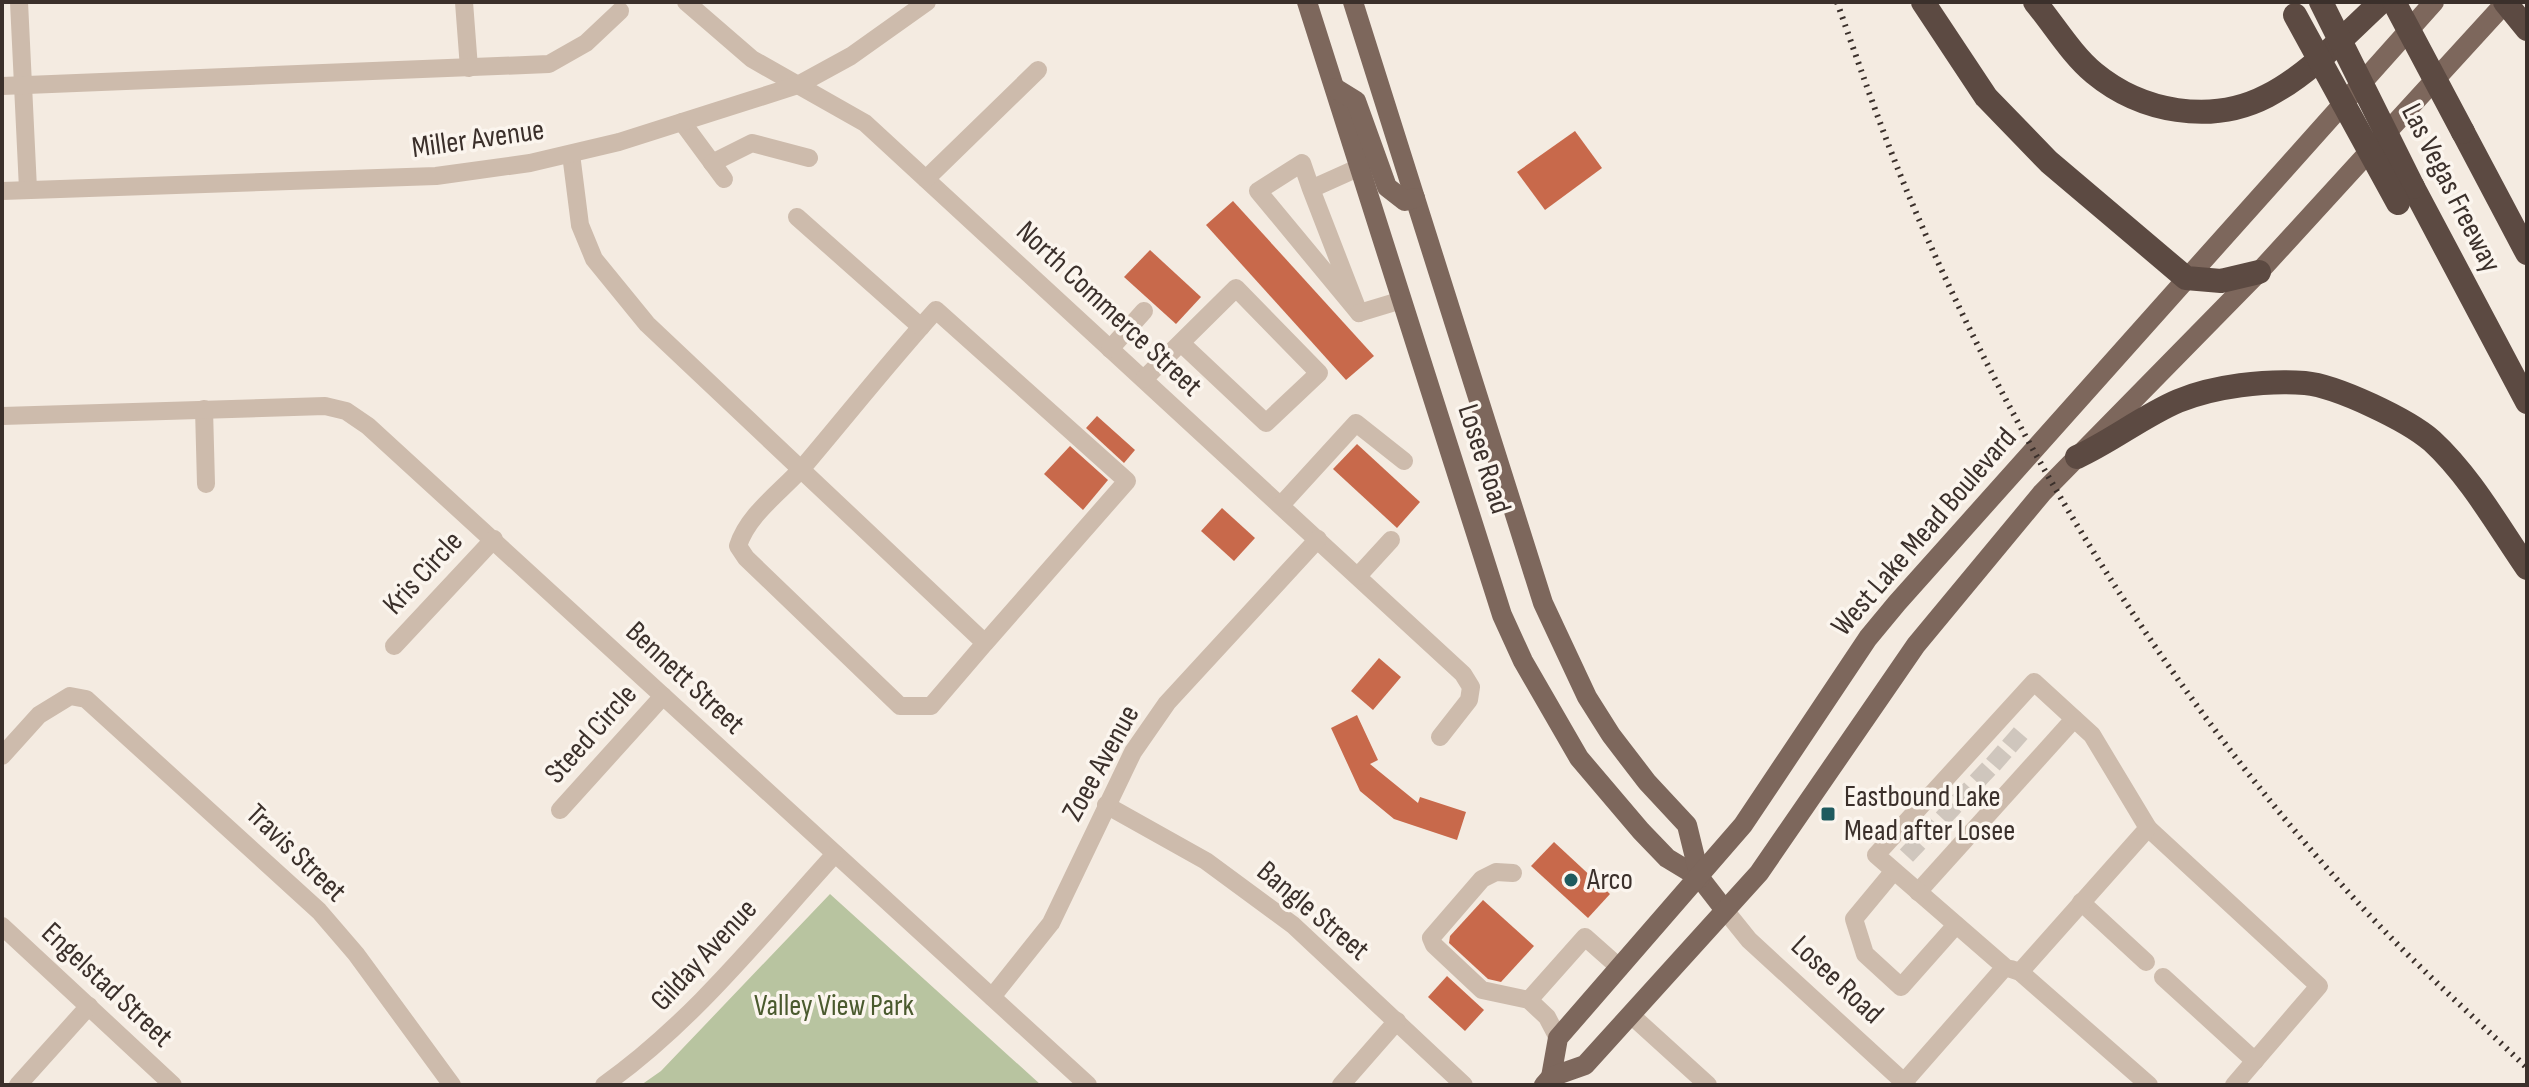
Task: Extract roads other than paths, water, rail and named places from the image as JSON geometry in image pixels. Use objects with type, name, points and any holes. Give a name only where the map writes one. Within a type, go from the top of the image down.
[{"type":"highway","points":[[1923,2],[1986,97],[2049,162],[2186,278],[2221,281],[2259,272]]},
{"type":"highway","points":[[2035,2],[2092,72],[2131,98],[2164,110],[2216,111],[2266,97],[2297,77],[2381,2]]},
{"type":"highway","name":"Las Vegas Freeway","points":[[2321,2],[2405,195],[2430,221],[2527,402]]},
{"type":"highway","name":"Las Vegas Freeway","points":[[2394,2],[2527,253]]},
{"type":"highway","points":[[2505,2],[2527,29]]},
{"type":"highway","points":[[2291,8],[2405,195]]},
{"type":"highway","points":[[2077,457],[2114,440],[2179,401],[2240,387],[2307,383],[2377,406],[2431,440],[2466,482],[2527,568]]},
{"type":"main road","name":"Losee Road","points":[[1307,2],[1502,615],[1523,661],[1579,758],[1599,783],[1667,858],[1700,878],[1724,909]]},
{"type":"main road","name":"Losee Road","points":[[1353,2],[1543,603],[1587,697],[1611,735],[1647,782],[1687,825],[1700,878]]},
{"type":"main road","name":"West Lake Mead Boulevard","points":[[1558,1038],[1743,825],[1868,638],[2434,2]]},
{"type":"main road","points":[[1548,1081],[1585,1065],[1759,873],[1916,645],[2077,457],[2259,272],[2505,2]]},
{"type":"main road","points":[[1335,88],[1356,101],[1387,187],[1405,201],[1415,198]]},
{"type":"main road","points":[[1548,1081],[1558,1038]]},
{"type":"street","points":[[19,2],[28,189]]},
{"type":"street","points":[[464,2],[469,68]]},
{"type":"street","name":"North Commerce Street","points":[[686,2],[752,59],[865,123],[1463,674],[1471,687],[1469,700],[1440,737]]},
{"type":"street","name":"Miller Avenue","points":[[2,191],[436,176],[571,154],[798,85],[851,56],[927,2]]},
{"type":"street","points":[[2,86],[549,64],[586,43],[620,11]]},
{"type":"street","points":[[926,179],[1038,70]]},
{"type":"street","points":[[682,122],[724,179]]},
{"type":"street","points":[[712,163],[752,143],[809,158]]},
{"type":"street","points":[[571,154],[580,225],[594,259],[647,324],[985,643]]},
{"type":"street","points":[[1302,163],[1311,189],[1359,313],[1258,191],[1302,163]]},
{"type":"street","points":[[1311,189],[1360,167]]},
{"type":"street","points":[[797,217],[921,327]]},
{"type":"street","points":[[1144,379],[1236,288],[1319,373],[1266,423],[1181,343]]},
{"type":"street","points":[[1359,313],[1402,300]]},
{"type":"street","points":[[936,310],[1127,481],[931,706],[900,706],[757,569],[738,546],[743,530],[802,468],[921,327],[936,310]]},
{"type":"street","points":[[1110,349],[1144,311]]},
{"type":"street","name":"Bennett Street","points":[[2,416],[325,406],[346,411],[494,539],[1088,1085]]},
{"type":"street","points":[[204,409],[206,484]]},
{"type":"street","points":[[1281,505],[1356,423],[1404,461]]},
{"type":"street","name":"Kris Circle","points":[[394,646],[494,539]]},
{"type":"street","name":"Zoee Avenue","points":[[992,997],[1051,923],[1133,752],[1167,703],[1318,539]]},
{"type":"street","points":[[1358,576],[1391,540]]},
{"type":"street","points":[[2149,1085],[1876,855],[1901,838],[1986,747],[2034,682],[2092,735],[2148,828],[2319,986],[2234,1085]]},
{"type":"street","name":"Travis Street","points":[[2,756],[39,715],[70,696],[86,699],[319,911],[356,954],[452,1085]]},
{"type":"street","name":"Steed Circle","points":[[560,810],[663,696]]},
{"type":"street","points":[[1918,892],[2074,719]]},
{"type":"street","points":[[2023,747],[2037,760]]},
{"type":"street","points":[[2007,765],[2021,778]]},
{"type":"street","points":[[1991,783],[2005,796]]},
{"type":"street","points":[[1972,802],[1987,816]]},
{"type":"street","name":"Bangle Street","points":[[1106,805],[1206,861],[1293,925],[1464,1085]]},
{"type":"street","points":[[1957,820],[1971,833]]},
{"type":"street","points":[[1905,1084],[2148,828]]},
{"type":"street","points":[[1939,838],[1954,852]]},
{"type":"street","name":"Gilday Avenue","points":[[604,1085],[641,1059],[694,1010],[835,854]]},
{"type":"street","points":[[1921,857],[1936,871]]},
{"type":"street","points":[[1513,873],[1496,872],[1482,879],[1431,938],[1434,945],[1482,990],[1529,1000],[1547,1017],[1558,1038]]},
{"type":"street","points":[[1893,872],[1854,919],[1865,954],[1901,987],[1956,925]]},
{"type":"street","points":[[2081,902],[2146,962]]},
{"type":"street","name":"Losee Road","points":[[1724,909],[1749,940],[1905,1084]]},
{"type":"street","name":"Engelstad Street","points":[[2,926],[173,1085]]},
{"type":"street","points":[[1529,1000],[1585,937],[1620,968]]},
{"type":"street","points":[[2163,977],[2255,1061]]},
{"type":"street","points":[[18,1085],[89,1006]]},
{"type":"street","points":[[1631,1015],[1708,1085]]},
{"type":"street","points":[[1341,1085],[1397,1021]]},
{"type":"tunnel","points":[[2008,734],[2023,747]]},
{"type":"tunnel","points":[[1992,752],[2007,765]]},
{"type":"tunnel","points":[[1976,769],[1991,783]]},
{"type":"tunnel","points":[[1958,789],[1972,802]]},
{"type":"tunnel","points":[[1942,806],[1957,820]]},
{"type":"tunnel","points":[[1924,825],[1939,838]]},
{"type":"tunnel","points":[[1906,843],[1921,857]]},
{"type":"railway","points":[[1837,2],[1899,172],[1952,293],[2000,390],[2110,578],[2235,757],[2303,841],[2430,977],[2527,1068]]},
{"type":"place","name":"Eastbound Lake Mead after Losee","points":[[1828,814]]},
{"type":"place","name":"Arco","points":[[1571,880]]},
{"type":"park label","name":"Valley View Park","points":[[834,1006]]}]
